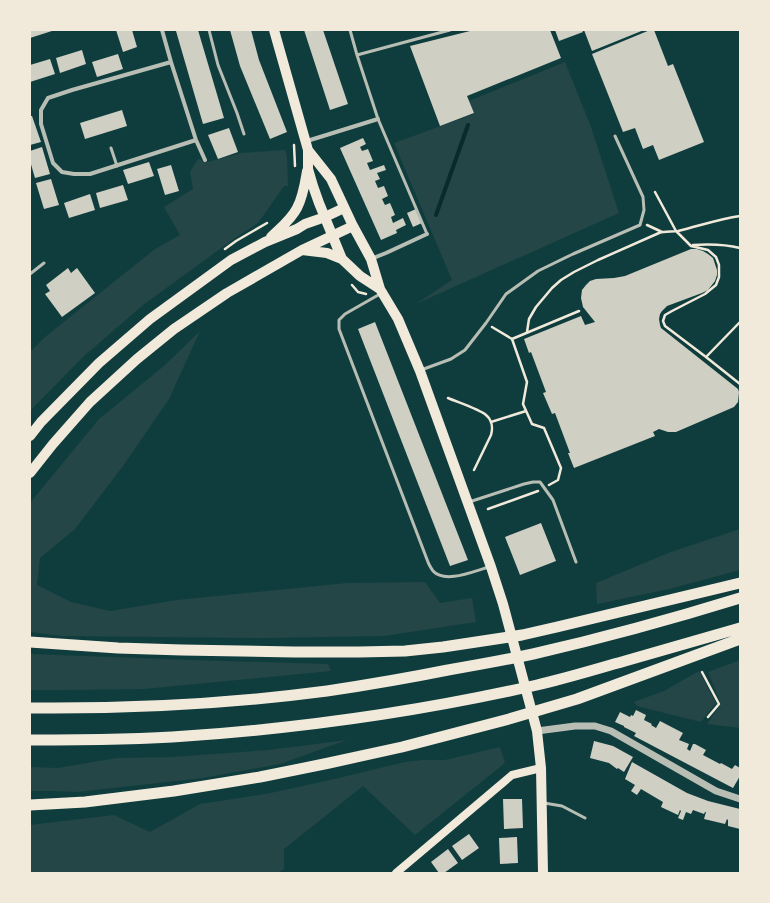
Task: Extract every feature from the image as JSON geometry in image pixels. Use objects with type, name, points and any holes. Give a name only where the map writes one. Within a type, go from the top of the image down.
[{"type":"highway","points":[[265,242],[286,223],[297,208],[302,196],[308,169],[307,146],[274,30]]},
{"type":"highway","points":[[307,146],[331,179],[344,208],[371,259],[382,291],[398,319],[420,370],[491,566],[537,731],[541,768],[543,873]]},
{"type":"highway","points":[[308,169],[319,203],[342,259]]},
{"type":"highway","points":[[30,436],[41,422],[99,362],[150,318],[231,260],[265,242],[344,208]]},
{"type":"highway","points":[[30,473],[90,402],[136,359],[174,329],[227,293],[302,250],[353,226]]},
{"type":"highway","points":[[302,250],[327,253],[342,259],[360,276],[382,291]]},
{"type":"highway","points":[[30,642],[118,648],[251,652],[405,651],[486,641],[557,627],[740,584]]},
{"type":"highway","points":[[30,708],[123,708],[255,699],[326,691],[492,662],[563,647],[740,598]]},
{"type":"highway","points":[[30,740],[186,736],[273,728],[371,716],[439,705],[571,676],[740,628]]},
{"type":"highway","points":[[30,805],[93,801],[174,791],[260,777],[402,747],[509,720],[577,699],[740,639]]},
{"type":"main road","points":[[396,873],[512,775],[541,768]]},
{"type":"street","points":[[162,30],[196,140],[205,160]]},
{"type":"street","points":[[171,62],[48,98],[41,110],[41,124],[53,163],[62,172],[90,174],[196,140]]},
{"type":"street","points":[[307,146],[378,119]]},
{"type":"street","points":[[371,259],[427,234]]},
{"type":"street","points":[[537,731],[575,726],[595,726],[612,731],[716,791],[740,799]]},
{"type":"lane","points":[[209,30],[218,65],[244,134]]},
{"type":"lane","points":[[350,30],[356,56],[378,119],[427,234]]},
{"type":"lane","points":[[356,56],[450,30]]},
{"type":"lane","points":[[420,370],[451,359],[464,350],[486,323],[506,294],[538,271],[640,225],[644,210],[643,198],[615,136]]},
{"type":"lane","points":[[111,148],[117,166]]},
{"type":"lane","points":[[30,274],[44,263]]},
{"type":"lane","points":[[382,291],[345,314],[339,320],[339,329],[428,562],[433,571],[442,576],[452,577],[491,566]]},
{"type":"lane","points":[[467,503],[533,482],[540,482],[553,500],[576,562]]},
{"type":"lane","points":[[542,803],[562,806],[585,818]]},
{"type":"path","points":[[655,192],[676,231],[691,246],[708,250],[716,257],[719,271],[719,278],[716,285],[705,294],[665,315],[663,321],[665,326],[740,384]]},
{"type":"path","points":[[527,332],[529,319],[536,307],[552,288],[574,272],[663,232],[676,231],[715,220],[740,216]]},
{"type":"path","points":[[641,222],[663,232]]},
{"type":"path","points":[[691,246],[725,244],[740,248]]},
{"type":"path","points":[[512,339],[579,311]]},
{"type":"path","points":[[706,357],[740,322]]},
{"type":"path","points":[[486,323],[512,339],[527,382],[523,404],[532,424],[544,428],[561,468],[558,480],[545,488],[488,510]]},
{"type":"path","points":[[448,398],[479,411],[486,415],[491,422],[491,435],[474,470]]},
{"type":"path","points":[[491,422],[526,411]]},
{"type":"path","points":[[702,672],[719,704],[708,717]]},
{"type":"shaded area","points":[[565,62],[591,127],[619,213],[416,304],[452,280],[394,143],[474,114],[469,101]]},
{"type":"shaded area","points":[[285,150],[287,157],[288,186],[284,186],[258,223],[143,305],[83,357],[30,411],[30,352],[45,337],[155,249],[180,235],[164,207],[193,189],[190,172],[198,159],[208,162],[241,153]]},
{"type":"shaded area","points":[[200,331],[169,399],[123,466],[75,529],[40,558],[37,585],[71,602],[110,611],[177,600],[347,583],[425,582],[440,603],[472,598],[476,622],[384,636],[265,638],[61,636],[30,632],[30,503],[99,419],[164,366]]},
{"type":"shaded area","points":[[740,529],[740,570],[669,589],[597,604],[596,583],[671,552]]},
{"type":"shaded area","points":[[30,654],[328,664],[331,671],[144,689],[30,690]]},
{"type":"shaded area","points":[[740,660],[740,728],[707,724],[721,704],[708,672]]},
{"type":"shaded area","points":[[699,671],[716,703],[701,722],[637,706],[634,702],[664,691]]},
{"type":"shaded area","points":[[347,740],[280,764],[203,778],[77,792],[30,791],[30,767],[58,768],[117,758],[172,757],[269,750]]},
{"type":"shaded area","points":[[500,747],[505,763],[415,835],[363,786],[284,849],[284,869],[277,873],[30,873],[30,825],[114,815],[150,832],[200,804],[266,794],[405,762],[445,760]]},
{"type":"building","points":[[30,30],[55,30],[30,38]]},
{"type":"building","points":[[116,30],[132,30],[137,47],[123,52]]},
{"type":"building","points":[[198,30],[224,118],[203,124],[176,31]]},
{"type":"building","points":[[230,30],[251,30],[259,60],[287,132],[270,139],[240,66]]},
{"type":"building","points":[[304,30],[323,30],[348,104],[330,110]]},
{"type":"building","points":[[474,30],[550,30],[561,58],[467,96],[474,113],[440,126],[410,46]]},
{"type":"building","points":[[555,30],[582,30],[583,32],[559,41]]},
{"type":"building","points":[[584,30],[644,30],[592,51]]},
{"type":"building","points":[[650,30],[654,30],[668,66],[673,64],[704,142],[659,160],[653,145],[643,149],[635,128],[623,132],[592,54]]},
{"type":"building","points":[[82,50],[86,64],[60,73],[56,58]]},
{"type":"building","points":[[118,54],[123,69],[97,77],[92,62]]},
{"type":"building","points":[[50,59],[55,74],[30,82],[30,65]]},
{"type":"building","points":[[122,110],[127,126],[85,139],[80,123]]},
{"type":"building","points":[[30,116],[32,116],[41,142],[30,145]]},
{"type":"building","points":[[229,128],[238,152],[218,159],[208,135]]},
{"type":"building","points":[[363,138],[366,144],[360,147],[362,151],[368,149],[373,161],[367,163],[370,170],[384,165],[386,170],[377,173],[380,179],[375,181],[378,188],[384,186],[388,196],[382,199],[385,205],[390,203],[395,215],[391,217],[393,223],[403,218],[406,225],[396,230],[397,233],[381,240],[340,148]]},
{"type":"building","points":[[42,147],[50,174],[35,178],[30,161],[30,151]]},
{"type":"building","points":[[149,162],[154,176],[128,184],[123,170]]},
{"type":"building","points":[[171,165],[179,191],[165,195],[157,169]]},
{"type":"building","points":[[51,179],[59,205],[44,209],[36,183]]},
{"type":"building","points":[[123,185],[128,200],[100,208],[96,193]]},
{"type":"building","points":[[90,194],[95,210],[69,218],[64,203]]},
{"type":"building","points":[[416,209],[422,223],[413,227],[407,213]]},
{"type":"building","points":[[691,249],[703,251],[713,258],[717,270],[715,281],[708,290],[667,306],[660,314],[660,325],[661,328],[738,389],[738,402],[734,407],[676,432],[668,432],[659,429],[653,432],[655,436],[574,468],[555,413],[552,414],[543,393],[546,392],[531,352],[529,353],[524,339],[581,316],[585,325],[595,322],[583,307],[581,298],[582,290],[590,281],[625,276]]},
{"type":"building","points":[[68,268],[71,273],[77,268],[95,293],[62,317],[45,294],[50,291],[46,285]]},
{"type":"building","points":[[375,322],[468,560],[450,566],[358,329]]},
{"type":"building","points":[[541,523],[556,561],[520,575],[505,537]]},
{"type":"building","points":[[636,710],[646,715],[644,720],[656,728],[660,721],[683,733],[679,740],[689,744],[687,749],[690,751],[693,744],[695,744],[706,750],[703,755],[732,769],[735,765],[740,768],[740,776],[733,788],[634,736],[636,733],[615,722],[620,712],[630,717],[631,715],[633,716]]},
{"type":"building","points":[[594,741],[613,746],[633,757],[624,772],[609,763],[590,758]]},
{"type":"building","points":[[632,762],[687,793],[708,801],[740,809],[740,829],[728,826],[727,819],[725,824],[704,819],[706,812],[704,814],[693,810],[691,814],[686,812],[683,820],[678,818],[681,811],[680,810],[678,815],[661,807],[663,802],[641,789],[637,795],[631,791],[635,785],[625,779]]},
{"type":"building","points":[[503,799],[522,799],[523,828],[504,829]]},
{"type":"building","points":[[469,834],[479,848],[462,860],[452,846]]},
{"type":"building","points":[[517,837],[518,863],[500,864],[499,838]]},
{"type":"building","points":[[448,849],[458,863],[444,873],[439,873],[431,862]]},
{"type":"waterway","points":[[436,215],[468,125]]}]
